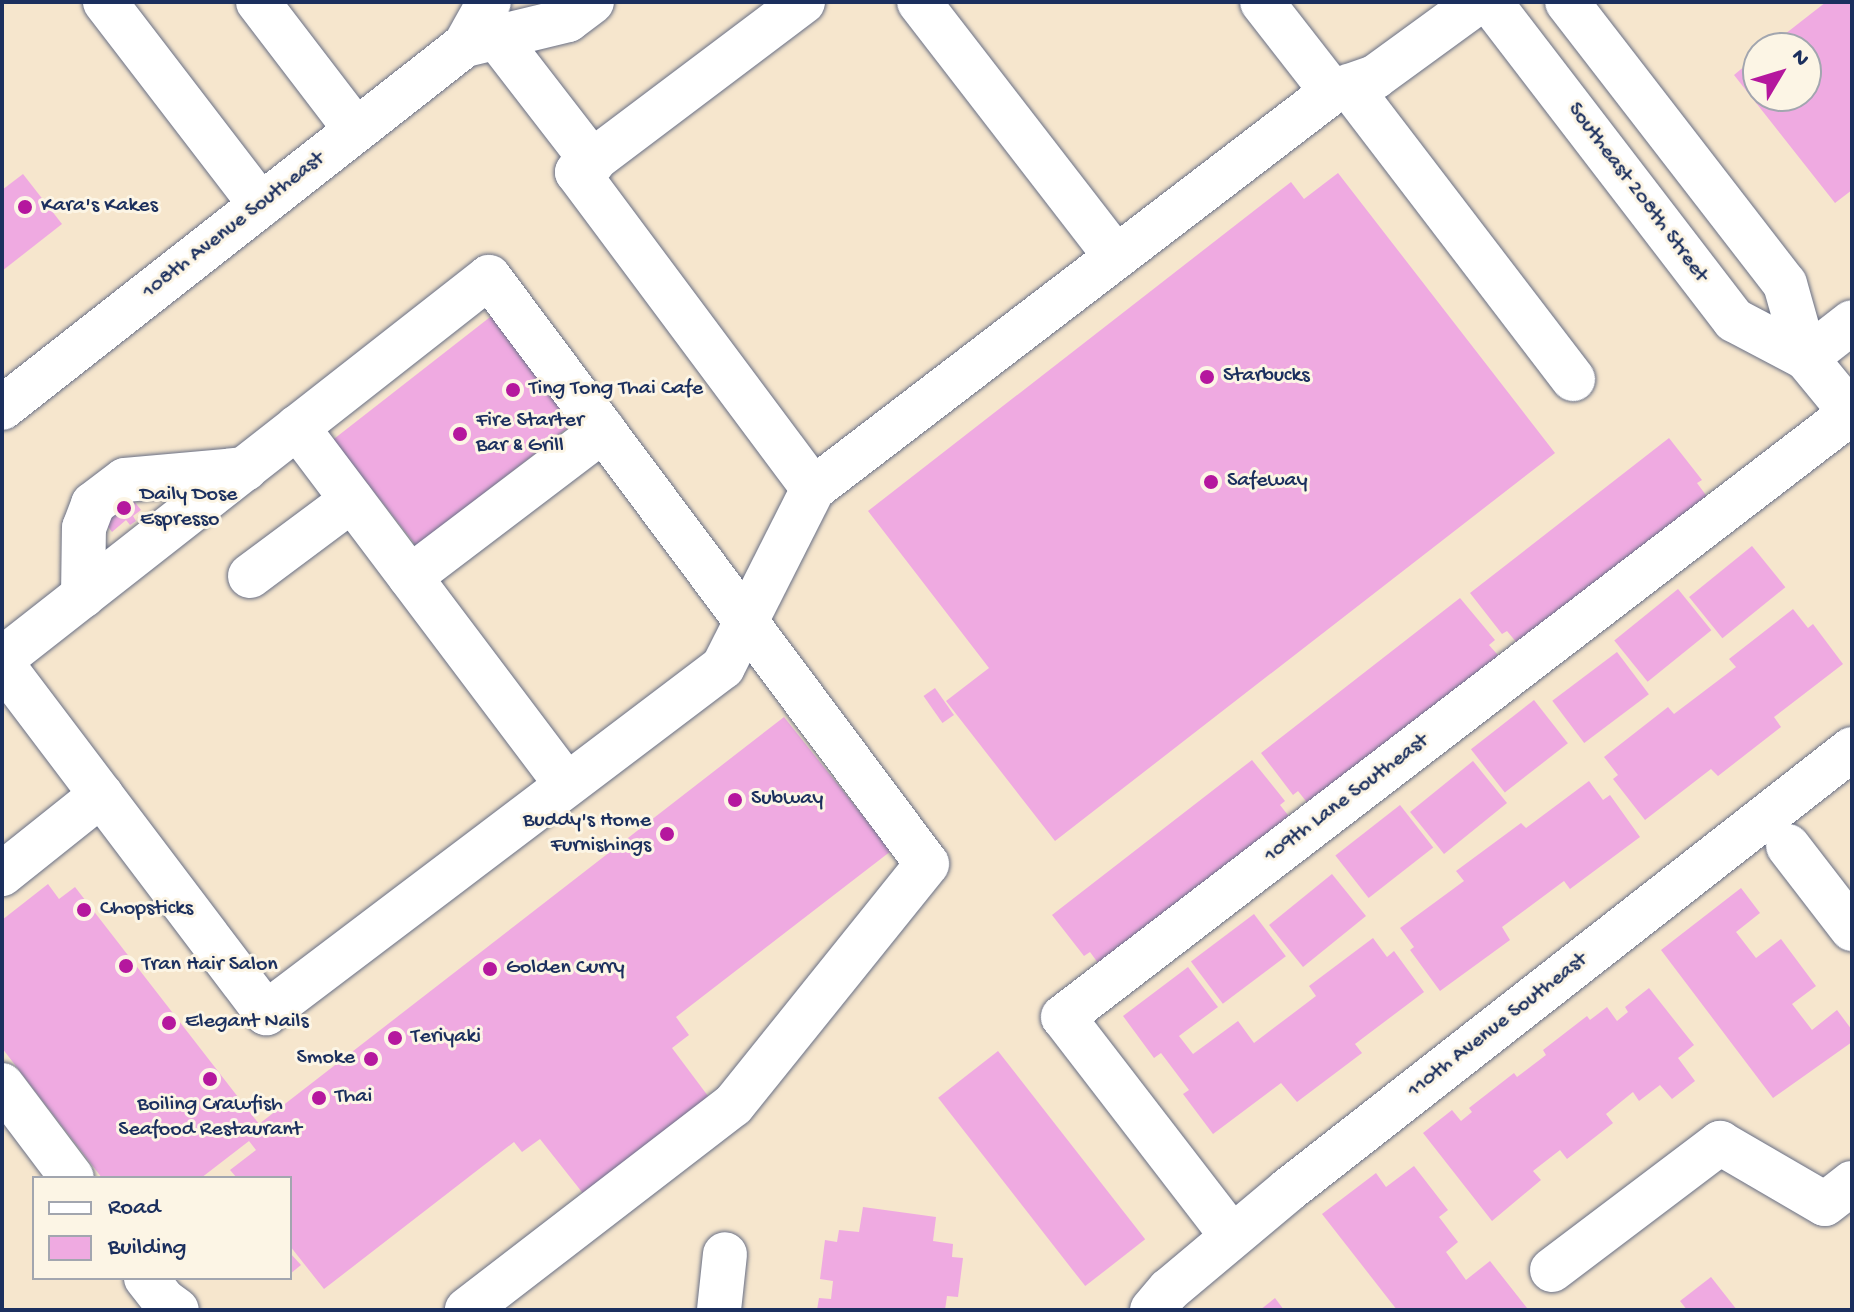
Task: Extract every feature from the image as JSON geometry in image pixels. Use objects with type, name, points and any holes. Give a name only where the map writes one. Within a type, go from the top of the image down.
[{"type":"main road","points":[[105,2],[261,205]]},
{"type":"main road","points":[[258,2],[356,130]]},
{"type":"main road","name":"108th Avenue Southeast","points":[[2,408],[484,28],[568,20],[592,2]]},
{"type":"main road","points":[[803,2],[577,172],[813,489]]},
{"type":"main road","points":[[919,2],[1116,257]]},
{"type":"main road","points":[[1262,2],[1341,89],[1573,379]]},
{"type":"main road","points":[[467,1310],[733,1105],[927,864],[747,622],[604,430],[489,277],[90,591],[7,682],[101,795],[266,1013],[723,667],[747,622],[813,489],[1341,89],[1375,77],[1478,2]]},
{"type":"main road","name":"Southeast 208th Street","points":[[1490,2],[1734,320],[1806,358]]},
{"type":"main road","name":"Southeast 208th Street","points":[[1567,2],[1785,284],[1806,358],[1851,414]]},
{"type":"main road","points":[[484,28],[593,162]]},
{"type":"main road","points":[[1806,358],[1852,322]]},
{"type":"main road","name":"109th Lane Southeast","points":[[1231,1235],[1063,1017],[1851,414]]},
{"type":"main road","points":[[297,427],[567,785]]},
{"type":"main road","points":[[410,577],[604,430]]},
{"type":"main road","points":[[90,591],[84,528],[93,504],[125,480],[246,469]]},
{"type":"main road","points":[[250,576],[352,500]]},
{"type":"main road","name":"110th Avenue Southeast","points":[[1152,1310],[1169,1290],[1231,1235],[1852,749]]},
{"type":"main road","points":[[10,852],[101,795]]},
{"type":"main road","points":[[1788,846],[1852,929]]},
{"type":"main road","points":[[2,1085],[70,1176]]},
{"type":"main road","points":[[1552,1270],[1720,1143],[1839,1193]]},
{"type":"main road","points":[[719,1310],[725,1254]]},
{"type":"main road","points":[[148,1280],[163,1300],[177,1310]]},
{"type":"building","points":[[1826,2],[1852,2],[1852,190],[1835,203],[1763,112],[1822,112],[1822,32],[1788,32]]},
{"type":"building","points":[[1742,68],[1742,85],[1734,75]]},
{"type":"building","name":"Safeway","points":[[1338,173],[1555,453],[1055,841],[946,701],[989,668],[868,511],[1291,182],[1304,199]]},
{"type":"building","name":"Kara's Kakes","points":[[23,174],[62,224],[2,271],[2,190]]},
{"type":"building","points":[[494,314],[577,420],[416,546],[333,440]]},
{"type":"building","points":[[1669,438],[1702,480],[1697,483],[1711,502],[1522,649],[1507,631],[1502,634],[1470,593]]},
{"type":"building","points":[[126,491],[141,510],[133,516],[136,521],[130,525],[126,520],[112,532],[99,514]]},
{"type":"building","points":[[1752,546],[1785,587],[1722,638],[1689,597]]},
{"type":"building","points":[[1678,589],[1711,630],[1648,682],[1614,641]]},
{"type":"building","points":[[1460,598],[1495,640],[1489,645],[1504,662],[1313,810],[1298,791],[1293,795],[1261,753]]},
{"type":"building","points":[[1793,609],[1808,628],[1813,624],[1843,664],[1774,717],[1781,727],[1718,776],[1711,769],[1645,820],[1613,779],[1618,775],[1604,757],[1668,707],[1674,714],[1736,667],[1729,659]]},
{"type":"building","points":[[1617,652],[1649,694],[1584,743],[1552,701]]},
{"type":"building","points":[[935,688],[954,715],[942,723],[924,696]]},
{"type":"building","points":[[1534,700],[1568,743],[1505,793],[1471,749]]},
{"type":"building","points":[[784,717],[891,851],[676,1017],[689,1035],[672,1048],[714,1104],[589,1201],[540,1139],[522,1152],[514,1142],[324,1289],[292,1249],[292,1176],[235,1176],[230,1170],[256,1150],[249,1141],[204,1176],[100,1176],[2,1048],[2,920],[48,884],[59,899],[75,887],[259,1124]]},
{"type":"building","points":[[1252,760],[1285,801],[1280,805],[1295,824],[1104,971],[1090,952],[1084,956],[1052,915]]},
{"type":"building","points":[[1473,761],[1507,803],[1444,854],[1410,812]]},
{"type":"building","points":[[1589,781],[1603,800],[1610,795],[1640,837],[1570,889],[1564,881],[1502,927],[1510,940],[1440,991],[1410,950],[1414,947],[1400,928],[1464,881],[1456,871],[1521,823],[1526,828]]},
{"type":"building","points":[[1400,805],[1433,848],[1369,898],[1335,855]]},
{"type":"building","points":[[1332,874],[1366,916],[1303,967],[1269,925]]},
{"type":"building","points":[[1741,888],[1760,913],[1736,932],[1756,958],[1781,939],[1816,986],[1792,1004],[1812,1030],[1837,1010],[1852,1030],[1852,1042],[1773,1098],[1661,950]]},
{"type":"building","points":[[1254,914],[1286,956],[1223,1004],[1191,962]]},
{"type":"building","points":[[1373,938],[1387,957],[1394,951],[1424,992],[1355,1044],[1362,1053],[1297,1102],[1281,1083],[1213,1134],[1183,1094],[1189,1090],[1161,1053],[1154,1058],[1123,1016],[1188,967],[1218,1007],[1179,1036],[1193,1054],[1238,1021],[1254,1043],[1316,996],[1309,986]]},
{"type":"building","points":[[1649,988],[1694,1045],[1678,1058],[1695,1081],[1672,1099],[1660,1085],[1639,1101],[1633,1092],[1606,1114],[1613,1123],[1567,1159],[1560,1150],[1533,1171],[1541,1180],[1492,1221],[1423,1133],[1452,1110],[1461,1121],[1472,1112],[1469,1108],[1514,1073],[1517,1077],[1546,1055],[1543,1050],[1587,1016],[1590,1020],[1607,1007],[1617,1021],[1628,1012],[1625,1007]]},
{"type":"building","points":[[998,1051],[1145,1239],[1085,1286],[938,1098]]},
{"type":"building","points":[[1414,1166],[1448,1210],[1439,1217],[1458,1242],[1446,1252],[1466,1280],[1490,1261],[1527,1308],[1397,1310],[1322,1214],[1376,1173],[1386,1187]]},
{"type":"building","points":[[863,1207],[936,1217],[933,1241],[953,1244],[952,1257],[963,1258],[958,1297],[947,1296],[945,1310],[817,1310],[819,1298],[831,1299],[833,1281],[820,1279],[825,1240],[837,1242],[839,1230],[859,1232]]},
{"type":"building","points":[[292,1255],[301,1265],[292,1272]]},
{"type":"building","points":[[1711,1277],[1737,1310],[1687,1310],[1680,1301]]},
{"type":"building","points":[[1275,1298],[1284,1310],[1260,1310]]},
{"type":"place","name":"Kara's Kakes","points":[[25,207]]},
{"type":"place","name":"Starbucks","points":[[1207,377]]},
{"type":"place","name":"Ting Tong Thai Cafe","points":[[513,390]]},
{"type":"place","name":"Fire Starter Bar & Grill","points":[[460,434]]},
{"type":"place","name":"Safeway","points":[[1211,482]]},
{"type":"place","name":"Daily Dose Espresso","points":[[124,508]]},
{"type":"place","name":"Subway","points":[[735,800]]},
{"type":"place","name":"Buddy's Home Furnishings","points":[[667,834]]},
{"type":"place","name":"Chopsticks","points":[[84,910]]},
{"type":"place","name":"Tran Hair Salon","points":[[126,966]]},
{"type":"place","name":"Golden Curry","points":[[490,969]]},
{"type":"place","name":"Elegant Nails","points":[[169,1023]]},
{"type":"place","name":"Teriyaki","points":[[395,1038]]},
{"type":"place","name":"Smoke","points":[[371,1059]]},
{"type":"place","name":"Boiling Crawfish Seafood Restaurant","points":[[210,1079]]},
{"type":"place","name":"Thai","points":[[319,1098]]}]
